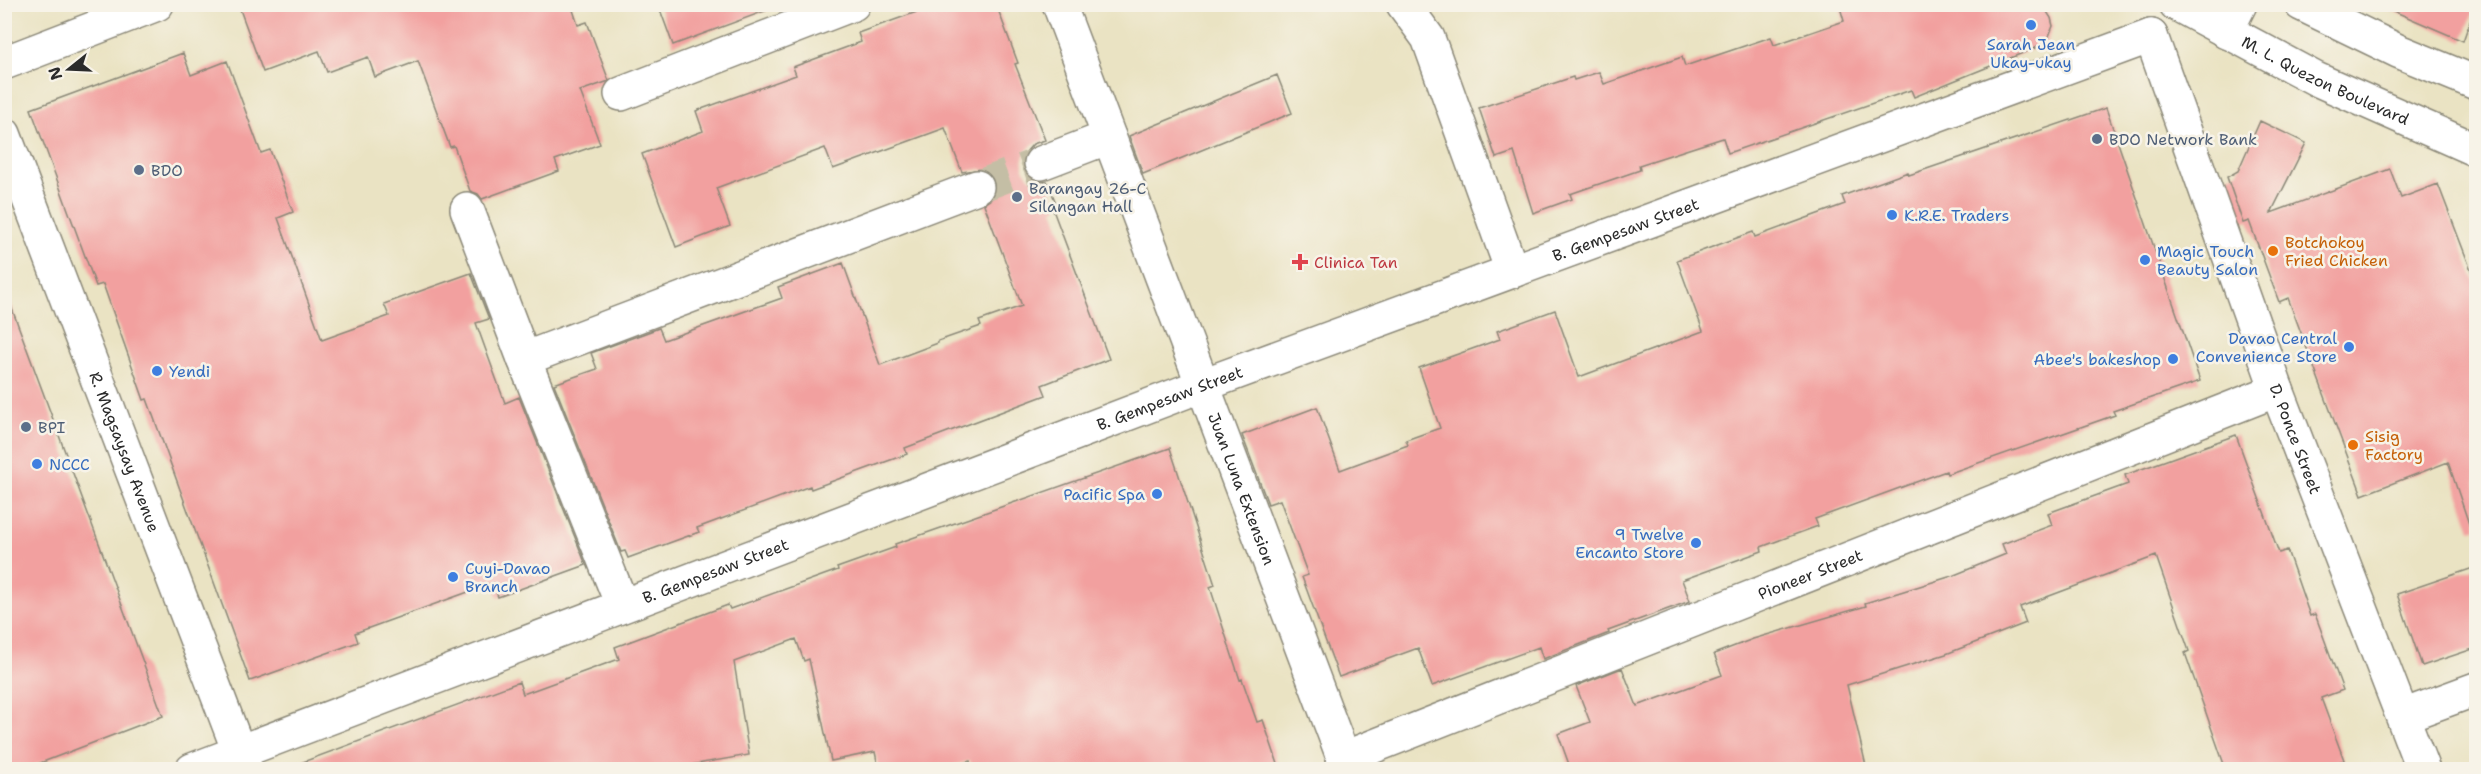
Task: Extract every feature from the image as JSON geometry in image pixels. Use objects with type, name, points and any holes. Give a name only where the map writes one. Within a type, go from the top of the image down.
[{"type":"street","points":[[4,63],[157,4]]},
{"type":"street","points":[[621,94],[854,4]]},
{"type":"street","name":"Juan Luna Extension","points":[[1059,4],[1346,764]]},
{"type":"street","points":[[1403,4],[1428,38],[1512,271]]},
{"type":"street","points":[[2151,36],[2168,4]]},
{"type":"street","name":"M. L. Quezon Boulevard","points":[[2176,4],[2233,18],[2316,79],[2476,150]]},
{"type":"street","points":[[2301,4],[2398,51],[2476,83]]},
{"type":"street","name":"B. Gempesaw Street","points":[[192,770],[242,760],[622,605],[1203,385],[2151,36]]},
{"type":"street","name":"D. Ponce Street","points":[[2151,36],[2277,390],[2423,770]]},
{"type":"street","name":"R. Magsaysay Avenue","points":[[4,134],[242,760]]},
{"type":"street","points":[[1041,163],[1109,137]]},
{"type":"street","points":[[524,359],[977,187]]},
{"type":"street","points":[[467,209],[622,605]]},
{"type":"street","name":"Pioneer Street","points":[[1346,764],[2277,390]]},
{"type":"street","points":[[2403,716],[2476,689]]},
{"type":"building","points":[[238,4],[571,4],[578,25],[587,22],[609,81],[580,91],[600,144],[555,160],[559,171],[482,199],[478,194],[470,191],[454,146],[450,147],[418,61],[375,77],[368,57],[327,72],[319,51],[263,72]]},
{"type":"building","points":[[658,4],[772,4],[773,8],[673,45]]},
{"type":"building","points":[[939,4],[996,4],[1018,63],[1015,64],[1045,140],[1033,144],[1026,152],[1023,169],[1030,178],[1039,182],[1047,181],[1058,208],[1053,210],[1109,359],[1042,385],[1046,395],[905,448],[907,454],[811,489],[810,486],[697,528],[699,532],[628,558],[625,551],[621,552],[554,384],[597,369],[591,353],[659,328],[664,340],[782,298],[778,287],[843,263],[880,365],[981,326],[979,321],[1022,306],[984,204],[991,199],[995,191],[994,180],[988,172],[981,169],[962,172],[945,128],[833,169],[825,148],[716,188],[730,226],[676,247],[642,154],[703,131],[696,111],[796,75],[793,67],[861,42],[858,33]]},
{"type":"building","points":[[1839,4],[2042,4],[2053,26],[2047,41],[2040,46],[1914,97],[1911,90],[1728,153],[1723,138],[1639,165],[1640,170],[1570,194],[1572,199],[1533,213],[1514,152],[1496,158],[1479,108],[1573,77],[1574,80],[1599,72],[1604,84],[1682,57],[1685,66],[1771,37],[1774,45],[1844,21]]},
{"type":"building","points":[[2377,4],[2476,4],[2463,41]]},
{"type":"building","points":[[183,53],[191,75],[227,61],[261,153],[270,150],[293,212],[278,218],[322,340],[389,316],[384,304],[471,273],[489,319],[476,323],[505,403],[519,397],[586,565],[498,597],[493,583],[355,633],[358,642],[250,681],[147,399],[144,400],[103,284],[96,286],[31,109]]},
{"type":"building","points":[[1277,75],[1292,113],[1143,174],[1129,136]]},
{"type":"building","points":[[2106,108],[2200,381],[2113,411],[2115,415],[1947,474],[1946,471],[1815,519],[1818,526],[1761,547],[1762,551],[1682,580],[1690,601],[1608,631],[1609,633],[1543,659],[1539,647],[1432,686],[1418,648],[1339,677],[1302,577],[1308,575],[1280,500],[1268,504],[1242,435],[1317,407],[1340,470],[1408,445],[1406,440],[1440,428],[1419,368],[1500,339],[1497,331],[1555,310],[1579,377],[1703,331],[1677,260],[1753,232],[1755,237],[1845,204],[1842,196],[1908,172],[1909,175]]},
{"type":"building","points":[[2260,121],[2306,143],[2271,213],[2390,169],[2401,198],[2438,184],[2476,283],[2476,529],[2471,530],[2448,462],[2362,495],[2288,298],[2279,302],[2249,221],[2243,223],[2227,177],[2238,171]]},
{"type":"building","points":[[4,298],[8,298],[163,716],[22,770],[4,770]]},
{"type":"building","points":[[2236,435],[2279,553],[2287,550],[2310,616],[2315,614],[2343,690],[2321,698],[2344,760],[2318,770],[2226,770],[2185,653],[2189,651],[2156,556],[2020,607],[2026,623],[1946,654],[1847,685],[1867,770],[1571,770],[1558,734],[1590,722],[1576,686],[1622,668],[1637,706],[1722,675],[1714,654],[1753,639],[1866,606],[1865,603],[1952,576],[2006,554],[2002,544],[2052,525],[2048,513],[2128,484],[2125,475]]},
{"type":"building","points":[[1170,448],[1215,585],[1210,587],[1240,680],[1242,679],[1257,722],[1263,720],[1280,770],[972,770],[970,761],[939,770],[879,770],[875,752],[831,761],[809,659],[804,661],[796,639],[734,662],[749,755],[690,765],[692,770],[292,770],[292,766],[519,682],[523,694],[619,659],[615,647],[728,605],[730,609],[838,570],[837,568],[896,547],[895,544]]},
{"type":"building","points":[[2476,567],[2476,648],[2422,666],[2397,594]]},
{"type":"tunnel","points":[[977,187],[1041,163]]},
{"type":"place","name":"Sarah Jean Ukay-ukay","points":[[2031,25]]},
{"type":"place","name":"BDO Network Bank","points":[[2097,139]]},
{"type":"place","name":"BDO","points":[[139,170]]},
{"type":"place","name":"Barangay 26-C Silangan Hall","points":[[1017,197]]},
{"type":"place","name":"K.R.E. Traders","points":[[1892,215]]},
{"type":"place","name":"Botchokoy Fried Chicken","points":[[2273,251]]},
{"type":"place","name":"Magic Touch Beauty Salon","points":[[2145,260]]},
{"type":"place","name":"Clinica Tan","points":[[1300,262]]},
{"type":"place","name":"Davao Central Convenience Store","points":[[2349,347]]},
{"type":"place","name":"Abee's bakeshop","points":[[2173,359]]},
{"type":"place","name":"Yendi","points":[[157,371]]},
{"type":"place","name":"BPI","points":[[26,427]]},
{"type":"place","name":"Sisig Factory","points":[[2353,445]]},
{"type":"place","name":"NCCC","points":[[37,464]]},
{"type":"place","name":"Pacific Spa","points":[[1157,494]]},
{"type":"place","name":"9 Twelve Encanto Store","points":[[1696,543]]},
{"type":"place","name":"Cuyi-Davao Branch","points":[[453,577]]}]
